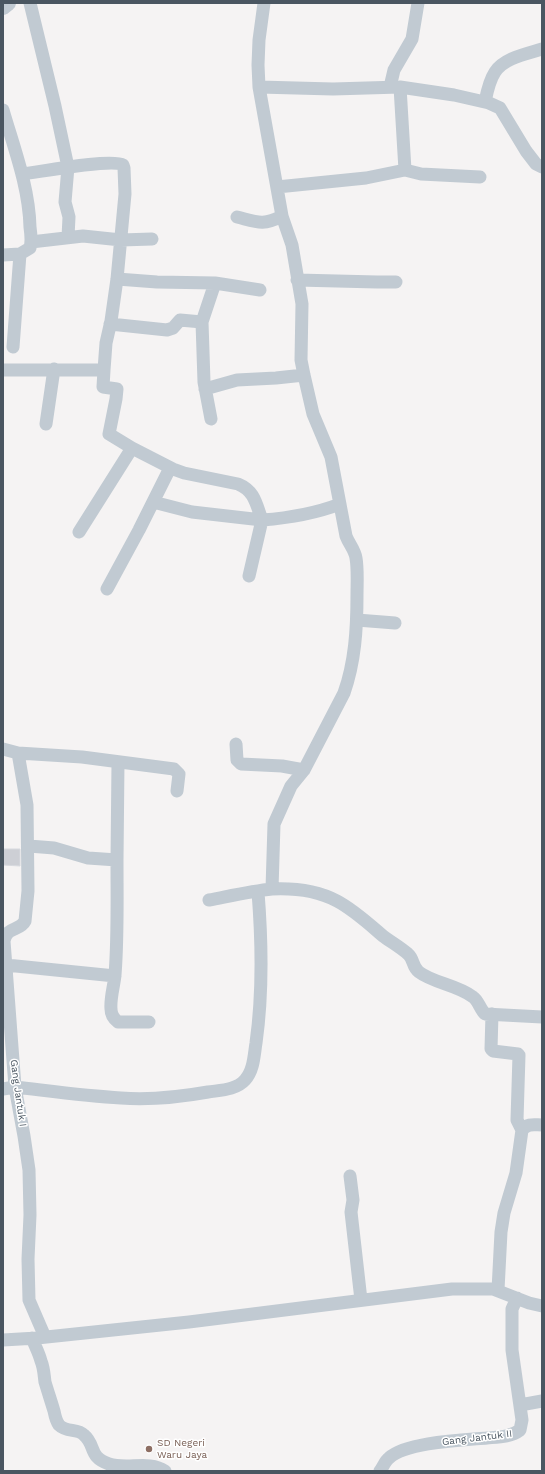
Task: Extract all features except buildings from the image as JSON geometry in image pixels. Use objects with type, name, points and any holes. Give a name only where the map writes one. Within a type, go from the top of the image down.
[{"type":"street","points":[[3,7],[8,3]]},
{"type":"street","points":[[30,3],[68,167],[65,202],[69,217],[68,237]]},
{"type":"street","points":[[264,3],[259,40],[259,87],[282,216],[292,245],[302,304],[301,360],[304,375],[313,414],[331,457],[348,542],[356,557],[357,620],[351,668],[344,694],[304,770],[291,786],[274,824],[272,889]]},
{"type":"street","points":[[405,170],[394,70],[412,39],[418,3]]},
{"type":"street","points":[[485,102],[490,82],[495,71],[509,61],[542,49]]},
{"type":"street","points":[[259,87],[333,89],[395,87],[485,102],[500,108],[526,151],[536,164],[542,167]]},
{"type":"street","points":[[3,110],[22,174],[30,217],[31,242],[30,248],[20,254],[3,255]]},
{"type":"street","points":[[22,174],[68,167],[115,163],[123,165],[125,194],[118,279],[106,343],[103,387],[117,389],[109,434],[170,468],[184,473],[238,484],[252,492],[262,520],[249,576]]},
{"type":"street","points":[[277,187],[366,178],[405,170],[421,174],[480,177]]},
{"type":"street","points":[[237,217],[263,223],[271,222],[282,216]]},
{"type":"street","points":[[31,242],[83,236],[121,240],[152,239]]},
{"type":"street","points":[[13,347],[20,254]]},
{"type":"street","points":[[118,279],[157,282],[215,283],[260,290]]},
{"type":"street","points":[[297,280],[396,282]]},
{"type":"street","points":[[211,419],[205,388],[202,358],[202,322],[215,283]]},
{"type":"street","points":[[110,324],[167,330],[174,328],[180,320],[202,322]]},
{"type":"street","points":[[46,424],[54,369]]},
{"type":"street","points":[[3,370],[104,370]]},
{"type":"street","points":[[205,388],[237,380],[304,375]]},
{"type":"street","points":[[79,532],[132,448]]},
{"type":"street","points":[[107,589],[170,468]]},
{"type":"street","points":[[153,502],[192,512],[262,520],[288,518],[322,511],[340,504]]},
{"type":"street","points":[[357,620],[395,623]]},
{"type":"street","points":[[236,744],[237,760],[241,764],[282,766],[304,770]]},
{"type":"street","points":[[3,749],[18,753],[82,757],[177,770],[179,774],[177,791]]},
{"type":"street","name":"Gang Jantuk I","points":[[18,753],[27,806],[29,846],[28,891],[25,920],[22,925],[9,932],[4,941],[9,1088],[24,1136],[29,1170],[29,1300],[38,1338]]},
{"type":"street","points":[[118,762],[117,924],[115,976],[110,1007],[111,1013],[115,1019],[123,1023],[149,1022]]},
{"type":"street","points":[[29,846],[54,848],[88,858],[117,860]]},
{"type":"street","points":[[210,900],[272,889],[308,892],[336,901],[347,907],[396,947],[410,955],[414,966],[420,973],[464,991],[475,998],[478,1007],[485,1014],[542,1016]]},
{"type":"street","points":[[9,1088],[122,1098],[181,1097],[229,1089],[238,1086],[250,1072],[260,1016],[261,931],[258,892]]},
{"type":"street","points":[[6,965],[115,976]]},
{"type":"street","points":[[492,1014],[491,1049],[493,1051],[519,1055],[516,1120],[522,1130],[516,1172],[504,1213],[501,1232],[498,1290]]},
{"type":"street","points":[[522,1130],[530,1125],[542,1125]]},
{"type":"street","points":[[350,1176],[353,1200],[351,1212],[361,1300]]},
{"type":"street","points":[[3,1340],[38,1338],[189,1322],[452,1289],[482,1288],[498,1290],[542,1306]]},
{"type":"street","name":"Gang Jantuk II","points":[[380,1471],[388,1458],[402,1450],[438,1442],[503,1436],[516,1433],[520,1430],[522,1420],[512,1350],[512,1309],[517,1298]]},
{"type":"street","points":[[38,1338],[36,1351],[42,1361],[45,1380],[56,1421],[61,1427],[66,1430],[81,1432],[84,1434],[92,1451],[96,1457],[102,1461],[110,1464],[158,1467],[165,1471]]},
{"type":"street","points":[[520,1405],[542,1401]]},
{"type":"place","name":"SD Negeri Waru Jaya","points":[[149,1449]]}]
